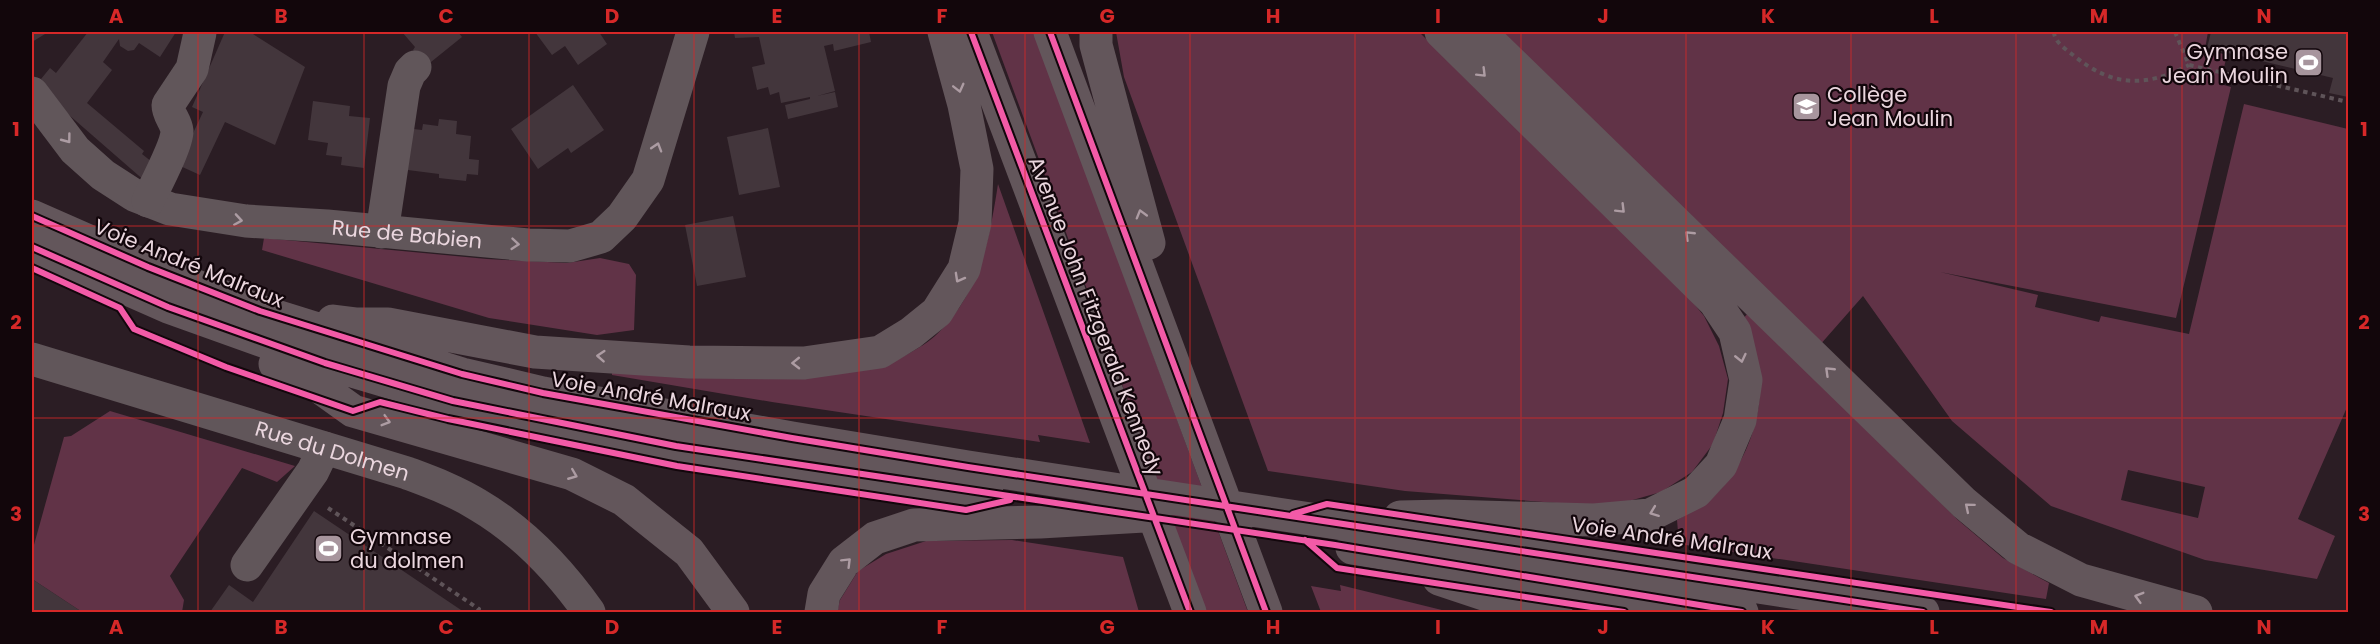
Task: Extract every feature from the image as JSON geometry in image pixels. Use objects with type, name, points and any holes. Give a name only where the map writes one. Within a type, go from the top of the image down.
[{"type":"main road","points":[[260,311],[357,324],[388,324],[535,351],[677,362],[804,363],[880,351],[911,333],[937,312],[964,269],[975,222],[977,169],[964,105],[944,32]]},
{"type":"main road","name":"Avenue John Fitzgerald Kennedy","points":[[971,32],[1190,612]]},
{"type":"main road","points":[[1050,32],[1266,612]]},
{"type":"main road","points":[[1096,32],[1096,45],[1148,238],[1177,374]]},
{"type":"main road","points":[[1334,533],[1427,516],[1594,520],[1650,515],[1696,492],[1721,465],[1740,420],[1746,380],[1735,332],[1715,302],[1441,32]]},
{"type":"main road","points":[[1480,32],[1956,496],[2018,548],[2081,580],[2196,612]]},
{"type":"main road","name":"Voie André Malraux","points":[[32,216],[148,267],[260,311],[462,374],[543,393],[792,438],[1144,516],[1334,533],[1742,612]]},
{"type":"main road","name":"Voie André Malraux","points":[[32,247],[168,307],[325,363],[453,401],[676,446],[967,478],[1334,533],[1923,612]]},
{"type":"main road","points":[[168,307],[192,327],[307,378],[353,411],[572,474],[624,500],[689,552],[733,612]]},
{"type":"main road","points":[[821,612],[824,594],[844,562],[875,538],[914,525],[1040,522],[1144,516]]},
{"type":"main road","points":[[1334,533],[1487,595],[1556,612]]},
{"type":"main road","points":[[1174,571],[1179,612]]},
{"type":"street","name":"Rue de Babien","points":[[32,93],[75,150],[103,175],[134,195],[170,209],[246,221],[528,245],[570,246],[601,237],[622,217],[648,180],[693,32]]},
{"type":"street","points":[[148,201],[177,136],[176,123],[168,111],[168,105],[192,69],[200,33]]},
{"type":"street","points":[[382,232],[404,86],[410,72],[415,67]]},
{"type":"street","name":"Rue du Dolmen","points":[[32,359],[407,472],[441,486],[479,505],[510,527],[538,553],[590,612]]},
{"type":"street","points":[[247,565],[313,471],[324,448]]},
{"type":"path","points":[[2054,32],[2056,40],[2085,65],[2115,79],[2137,82],[2156,80],[2189,65],[2349,102]]},
{"type":"path","points":[[2175,32],[2189,65]]},
{"type":"path","points":[[297,494],[322,504],[479,609],[477,612]]},
{"type":"shaded area","points":[[992,32],[1034,32],[1248,612],[1206,612]]},
{"type":"shaded area","points":[[1116,32],[1419,32],[1686,294],[1704,316],[1719,346],[1728,379],[1723,413],[1713,444],[1692,472],[1661,492],[1608,507],[1405,491],[1268,471],[1124,77]]},
{"type":"shaded area","points":[[1496,32],[2208,32],[2205,49],[2227,55],[2220,84],[2231,87],[2176,318],[1940,272],[2038,295],[2035,307],[2099,322],[2101,316],[2189,334],[2244,104],[2348,129],[2348,405],[2298,519],[2335,536],[2317,579],[2205,560],[2051,506],[1952,421],[1863,296],[1819,346]],"holes":[[[2128,470],[2205,487],[2198,518],[2121,500]]]},
{"type":"shaded area","points":[[998,184],[1090,443],[1038,435],[1040,442],[772,402],[612,375],[612,371],[899,359],[935,336],[962,303],[972,285],[986,247]]},
{"type":"shaded area","points":[[264,238],[487,259],[567,263],[600,258],[629,264],[636,275],[634,330],[597,335],[489,318],[262,250]]},
{"type":"shaded area","points":[[1748,313],[1958,520],[2003,558],[2049,583],[2046,599],[1679,544],[1677,520],[1709,500],[1721,489],[1741,459],[1755,425],[1759,407],[1759,373],[1742,320]]},
{"type":"shaded area","points":[[110,411],[295,466],[277,482],[242,468],[170,576],[184,600],[182,612],[82,612],[32,579],[32,552],[64,437],[71,436]]},
{"type":"shaded area","points":[[1012,540],[1123,557],[1139,612],[837,612],[840,600],[858,571],[886,554],[926,541]]},
{"type":"shaded area","points":[[1340,585],[1450,612],[1321,612],[1311,586],[1341,591]]},
{"type":"building","points":[[32,32],[43,32],[45,34],[32,42]]},
{"type":"building","points":[[88,32],[176,32],[160,57],[139,43],[134,50],[128,51],[120,46],[119,39],[103,62],[112,70],[87,103],[144,151],[142,154],[152,162],[146,182],[61,108],[41,79],[50,68],[56,73]]},
{"type":"building","points":[[225,32],[254,32],[253,34],[305,67],[275,145],[225,122],[200,175],[178,165],[203,112],[192,107]]},
{"type":"building","points":[[402,32],[458,32],[462,37],[426,66],[413,50],[415,47]]},
{"type":"building","points":[[535,32],[599,32],[607,44],[578,65],[565,46],[552,55]]},
{"type":"building","points":[[734,32],[869,32],[871,42],[834,51],[833,44],[824,46],[835,91],[817,96],[835,92],[838,107],[788,119],[785,105],[810,99],[810,97],[781,103],[779,92],[770,95],[768,87],[757,90],[752,67],[765,64],[759,37],[735,38]]},
{"type":"building","name":"Gymnase Jean Moulin","points":[[2211,32],[2348,32],[2348,97],[2329,93],[2333,78],[2207,48]]},
{"type":"building","points":[[573,85],[604,130],[571,153],[568,148],[538,169],[511,129]]},
{"type":"building","points":[[313,101],[350,106],[349,116],[370,118],[364,168],[341,165],[342,157],[326,155],[328,143],[308,140]]},
{"type":"building","points":[[439,119],[457,121],[456,134],[471,136],[469,159],[479,160],[478,175],[467,174],[466,181],[439,178],[439,174],[400,169],[405,128],[422,130],[423,124],[438,126]]},
{"type":"building","points":[[768,128],[780,187],[739,195],[727,137]]},
{"type":"building","points":[[733,216],[746,277],[697,286],[685,225]]},
{"type":"building","name":"Gymnase du dolmen","points":[[314,511],[464,612],[210,612],[229,585],[253,602]]},
{"type":"building","points":[[32,579],[82,612],[32,612]]},
{"type":"cycle path","points":[[971,32],[1190,612]]},
{"type":"cycle path","points":[[1050,32],[1266,612]]},
{"type":"cycle path","points":[[32,216],[148,267],[260,311],[462,374],[543,393],[968,467],[1923,612]]},
{"type":"cycle path","points":[[32,247],[168,307],[325,363],[453,401],[676,446],[1335,545],[1742,612]]},
{"type":"cycle path","points":[[32,268],[120,308],[134,329],[226,367],[353,411],[380,402],[448,419],[677,466],[966,510],[1010,500]]},
{"type":"cycle path","points":[[1293,514],[1327,504],[2051,612]]},
{"type":"cycle path","points":[[1305,540],[1337,568],[1624,612]]},
{"type":"place","name":"Gymnase Jean Moulin","points":[[2309,63]]},
{"type":"place","name":"Collège Jean Moulin","points":[[1806,106]]},
{"type":"place","name":"Gymnase du dolmen","points":[[329,548]]}]
